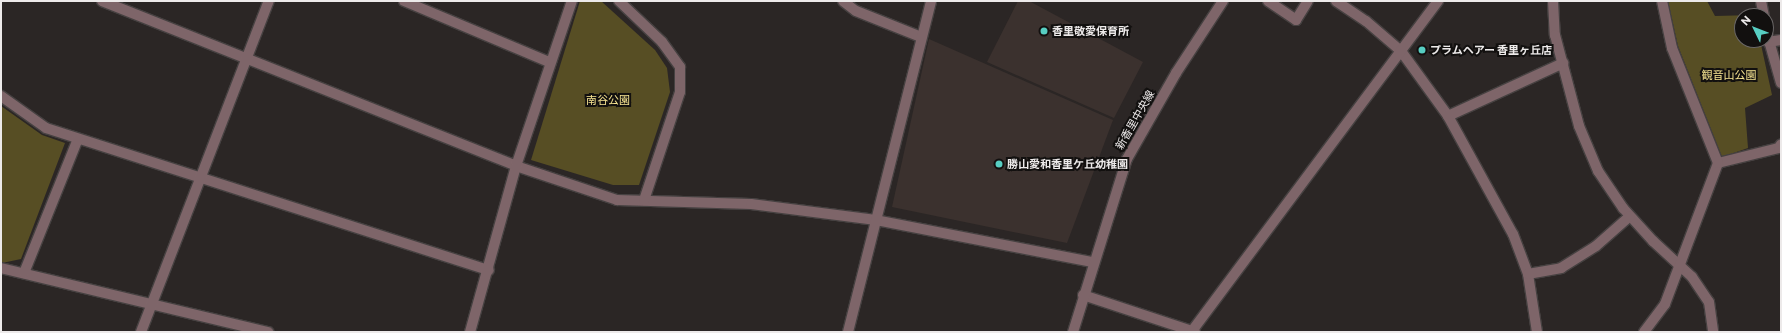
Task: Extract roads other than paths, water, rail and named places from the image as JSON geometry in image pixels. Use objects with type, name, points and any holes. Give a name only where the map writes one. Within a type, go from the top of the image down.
[{"type":"street","points":[[102,1],[246,60],[516,166],[617,200],[751,204],[876,220],[1093,262]]},
{"type":"street","points":[[141,332],[269,1]]},
{"type":"street","points":[[404,1],[549,62]]},
{"type":"street","points":[[470,332],[516,166],[549,62],[572,1]]},
{"type":"street","points":[[619,1],[662,42],[680,67],[680,92],[644,200]]},
{"type":"street","points":[[842,1],[856,11],[921,37]]},
{"type":"street","points":[[848,332],[931,1]]},
{"type":"street","name":"新香里中央線","points":[[1073,332],[1093,262],[1127,160],[1176,73],[1223,1]]},
{"type":"street","points":[[1268,1],[1296,20],[1308,1]]},
{"type":"street","points":[[1336,1],[1366,21],[1401,51],[1448,116],[1513,234],[1528,274],[1537,332]]},
{"type":"street","points":[[1083,295],[1193,331],[1438,1]]},
{"type":"street","points":[[1553,1],[1555,35],[1579,126],[1598,171],[1630,216],[1692,277],[1709,302],[1713,332]]},
{"type":"street","points":[[1644,332],[1665,304],[1718,163],[1672,48],[1662,1]]},
{"type":"street","points":[[1770,48],[1781,83]]},
{"type":"street","points":[[1448,116],[1563,63]]},
{"type":"street","points":[[1,96],[46,128],[201,180],[488,270]]},
{"type":"street","points":[[24,273],[78,139]]},
{"type":"street","points":[[1718,163],[1780,149]]},
{"type":"street","points":[[1528,274],[1561,268],[1596,246],[1630,216]]},
{"type":"street","points":[[1,268],[268,332]]},
{"type":"place","name":"香里敬愛保育所","points":[[1044,31]]},
{"type":"place","name":"プラムヘアー 香里ヶ丘店","points":[[1422,50]]},
{"type":"place","name":"勝山愛和香里ケ丘幼稚園","points":[[999,164]]},
{"type":"park label","name":"観音山公園","points":[[1729,75]]},
{"type":"park label","name":"南谷公園","points":[[608,100]]}]
